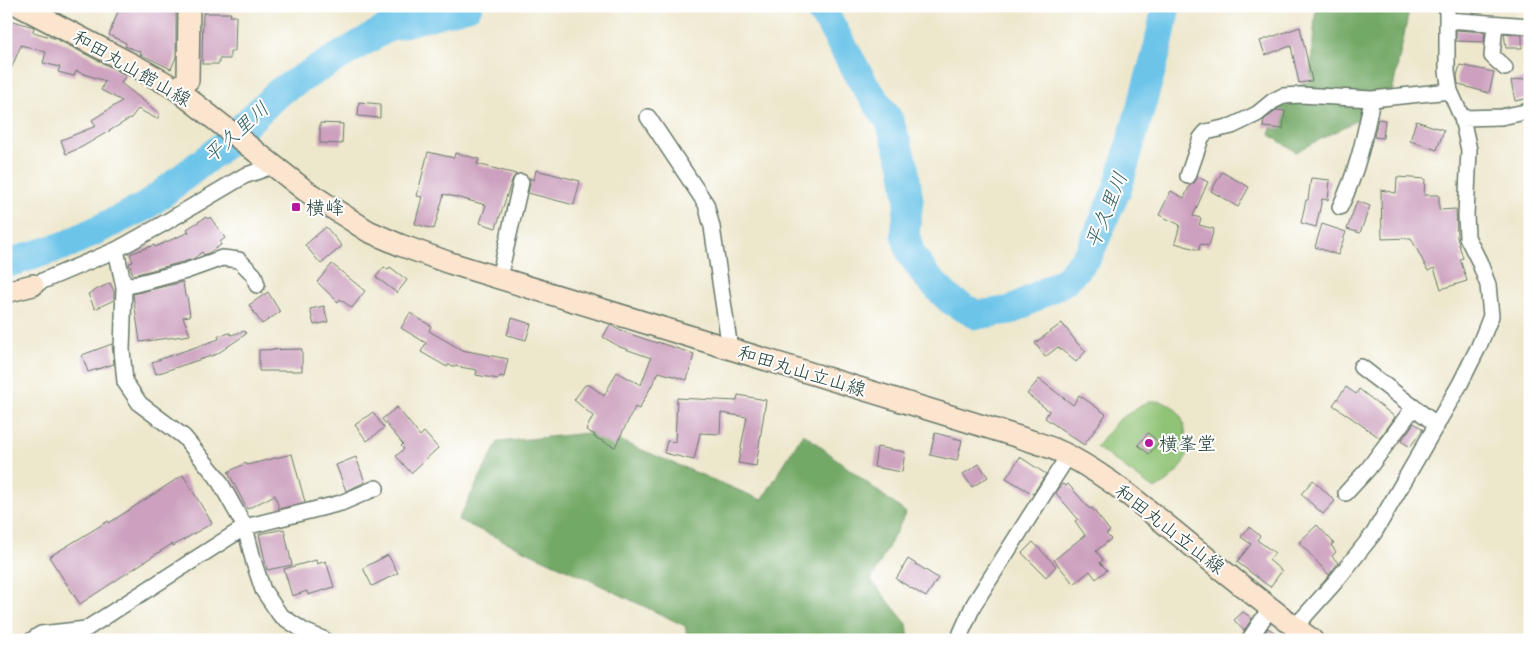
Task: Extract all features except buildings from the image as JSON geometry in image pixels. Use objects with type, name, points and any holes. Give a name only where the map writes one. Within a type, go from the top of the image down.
[{"type":"main road","name":"和田丸山館山線","points":[[20,6],[138,67],[180,92],[267,162]]},
{"type":"main road","points":[[180,92],[188,80],[189,6]]},
{"type":"main road","name":"和田丸山立山線","points":[[267,162],[306,191],[368,231],[408,248],[499,278],[1050,447],[1100,474],[1126,492],[1312,640]]},
{"type":"main road","points":[[6,292],[33,284]]},
{"type":"street","points":[[1295,627],[1336,581],[1374,532],[1437,425],[1476,353],[1491,316],[1488,285],[1467,237],[1466,215],[1469,150],[1462,118],[1450,91],[1447,71],[1447,13],[1496,24],[1530,26]]},
{"type":"street","points":[[1496,24],[1492,56],[1505,68]]},
{"type":"street","points":[[1188,176],[1201,138],[1206,132],[1232,126],[1257,114],[1273,101],[1283,96],[1300,95],[1372,99],[1450,91]]},
{"type":"street","points":[[1340,207],[1350,188],[1363,145],[1372,99]]},
{"type":"street","points":[[1462,118],[1501,117],[1530,111]]},
{"type":"street","points":[[648,117],[706,204],[712,227],[730,349]]},
{"type":"street","points":[[33,284],[116,250],[267,162]]},
{"type":"street","points":[[499,278],[521,182]]},
{"type":"street","points":[[116,250],[124,287],[122,350],[125,382],[140,404],[184,438],[217,477],[245,527],[254,563],[264,590],[280,615],[304,631],[325,640]]},
{"type":"street","points":[[124,287],[186,271],[222,258],[239,260],[254,275],[257,284]]},
{"type":"street","points":[[1361,367],[1437,425]]},
{"type":"street","points":[[1346,494],[1368,469],[1414,407]]},
{"type":"street","points":[[961,640],[961,633],[974,604],[1068,456]]},
{"type":"street","points":[[32,640],[41,634],[88,634],[245,527],[341,503],[376,488]]},
{"type":"street","points":[[1249,640],[1270,608]]},
{"type":"green space","points":[[1316,6],[1410,6],[1390,103],[1296,152],[1270,135],[1274,105],[1310,78]]},
{"type":"green space","points":[[1149,401],[1165,403],[1176,410],[1183,422],[1188,449],[1186,458],[1179,469],[1165,483],[1154,489],[1096,447],[1118,420]]},
{"type":"green space","points":[[599,432],[762,500],[803,433],[906,513],[871,580],[907,624],[909,640],[688,640],[685,626],[458,520],[498,442]]},
{"type":"waterway","name":"平久里川","points":[[6,264],[66,245],[146,206],[223,146],[280,91],[389,27],[468,6]]},
{"type":"waterway","name":"平久里川","points":[[816,6],[829,22],[864,84],[889,120],[904,165],[909,200],[905,234],[911,254],[927,277],[950,300],[977,315],[1011,310],[1065,281],[1089,254],[1118,187],[1158,47],[1166,6]]},
{"type":"place","name":"横峰","points":[[296,207]]},
{"type":"place","name":"横峯堂","points":[[1149,443]]}]
